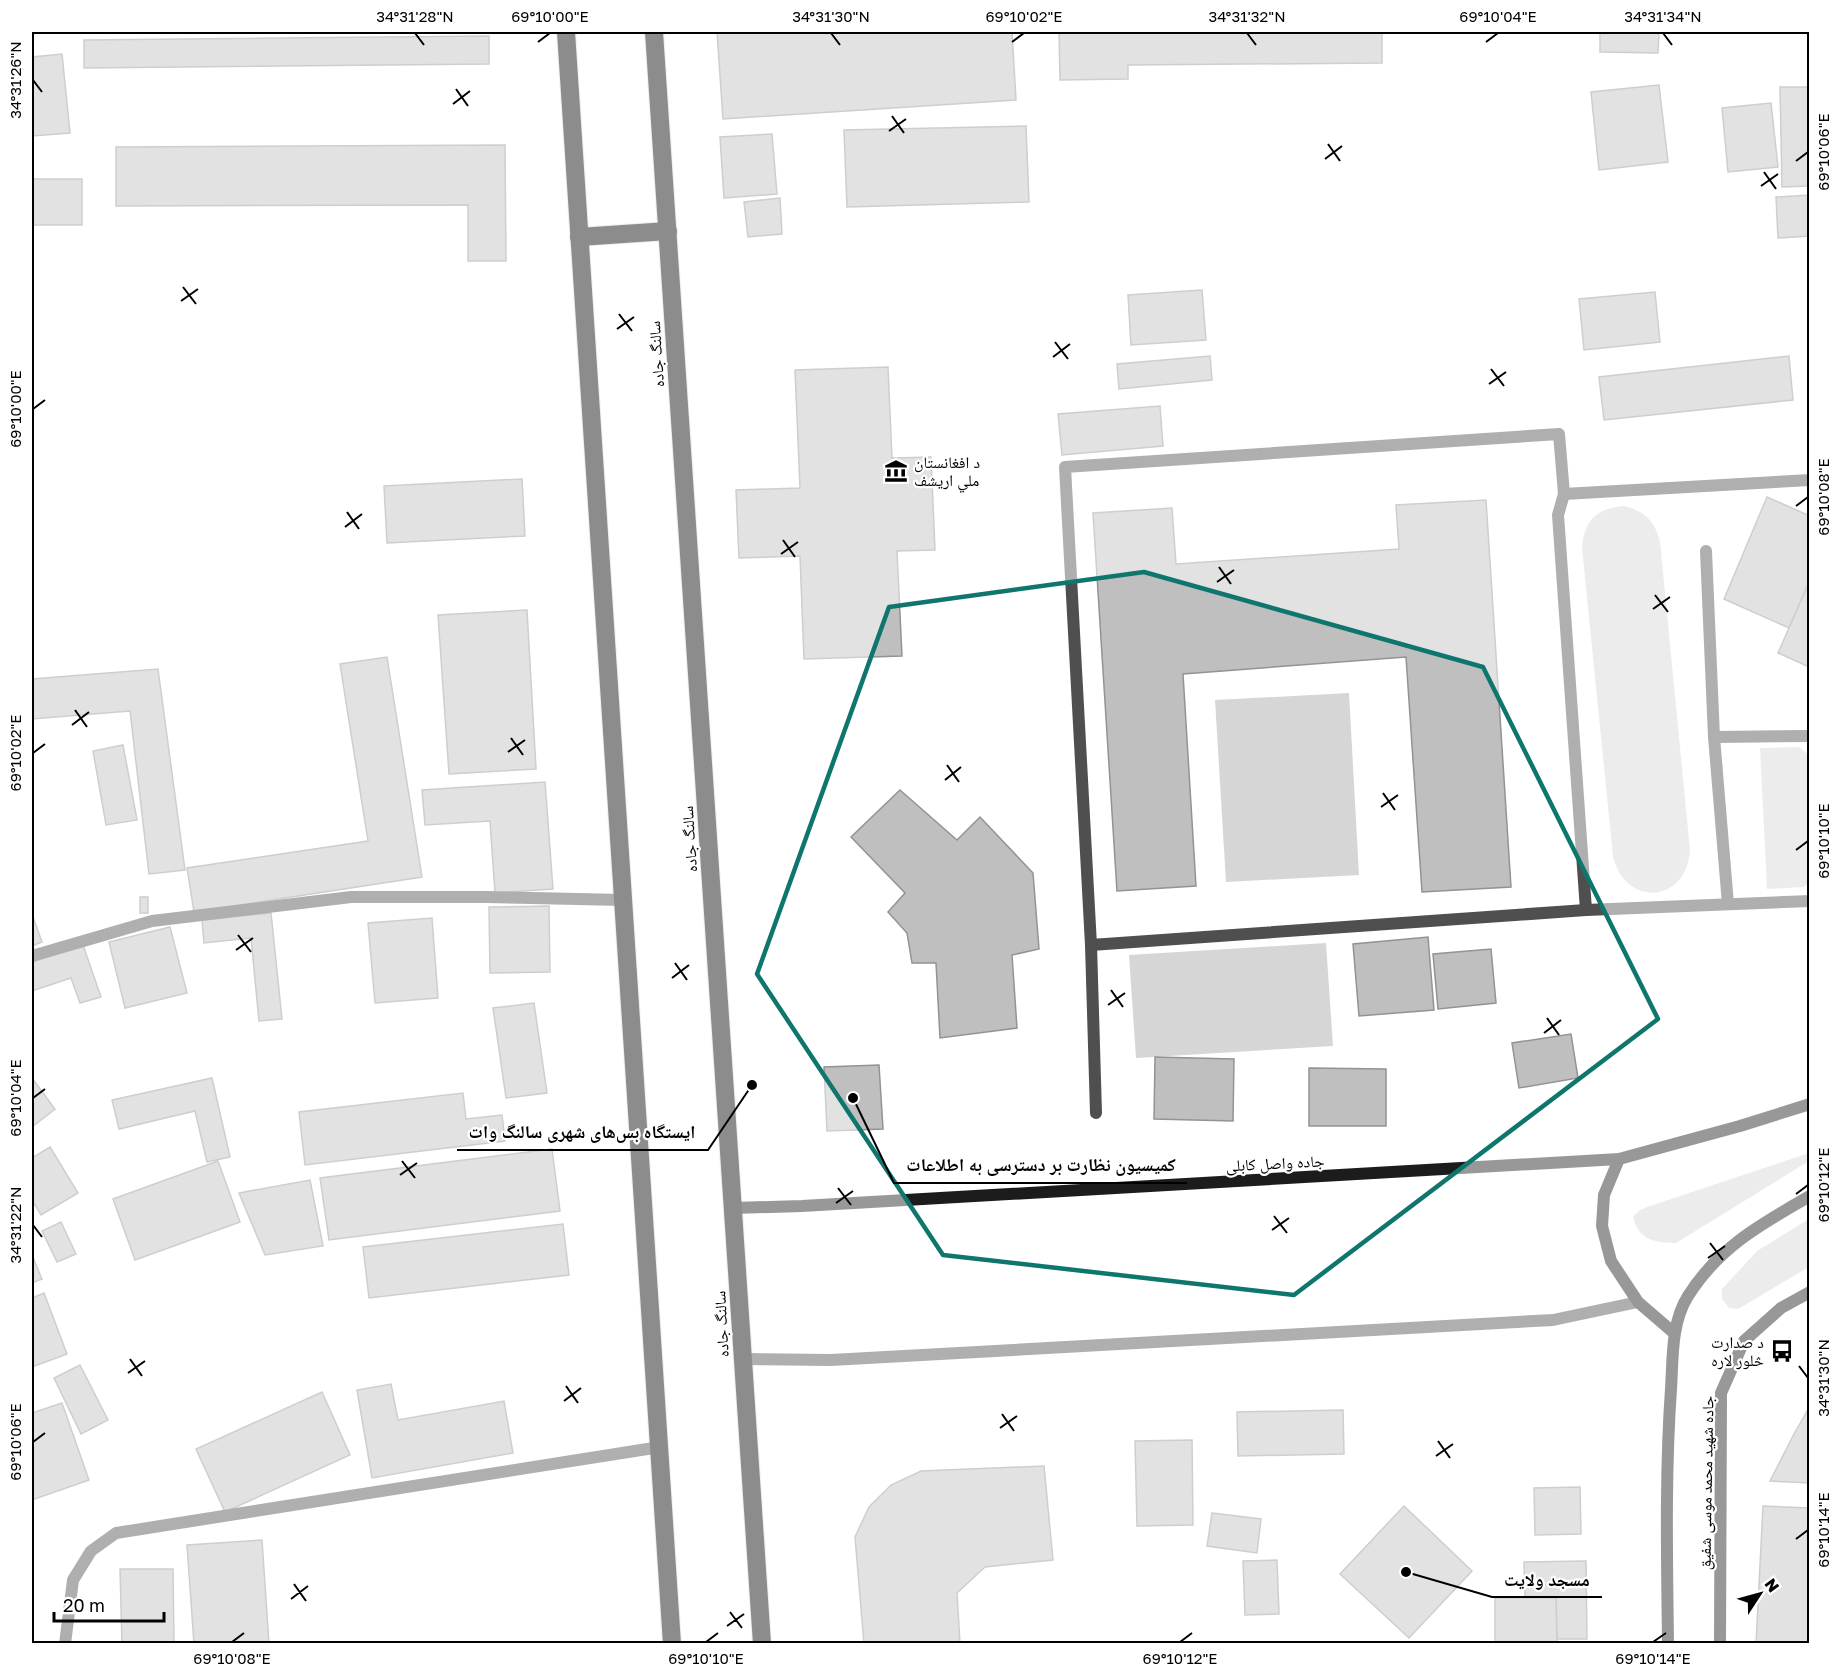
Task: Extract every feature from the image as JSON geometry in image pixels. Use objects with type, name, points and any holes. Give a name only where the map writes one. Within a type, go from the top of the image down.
[{"type":"highway","points":[[566,32],[672,1644]]},
{"type":"highway","name":"سالنگ جاده","points":[[654,32],[762,1644]]},
{"type":"highway","points":[[579,237],[668,231]]},
{"type":"main road","name":"جاده واصل کابلی","points":[[734,1208],[1619,1159],[1740,1126],[1809,1104]]},
{"type":"main road","points":[[1619,1159],[1604,1195],[1602,1226],[1611,1261],[1638,1302],[1674,1333]]},
{"type":"main road","points":[[1668,1644],[1667,1445],[1674,1333],[1687,1298],[1711,1264],[1746,1233],[1809,1196]]},
{"type":"main road","name":"جاده شهید محمد موسی شفیق","points":[[1720,1644],[1722,1393],[1744,1341],[1781,1308],[1809,1292]]},
{"type":"street","points":[[1096,1113],[1091,945],[1065,467],[1559,434],[1564,494],[1558,515],[1586,910]]},
{"type":"street","points":[[1564,494],[1809,480]]},
{"type":"street","points":[[1706,551],[1714,736],[1728,904]]},
{"type":"street","points":[[1714,736],[1809,736]]},
{"type":"street","points":[[32,956],[152,921],[351,897],[624,900]]},
{"type":"street","points":[[1091,945],[1586,910],[1809,901]]},
{"type":"street","points":[[742,1359],[831,1360],[1553,1320],[1638,1302]]},
{"type":"street","points":[[65,1644],[73,1580],[91,1551],[116,1533],[660,1447]]},
{"type":"highlighted area","points":[[1144,572],[1483,667],[1658,1019],[1294,1295],[943,1255],[757,974],[889,607]]},
{"type":"shaded area","points":[[1624,506],[1647,517],[1655,527],[1660,541],[1690,850],[1686,868],[1679,881],[1668,889],[1655,892],[1642,891],[1630,885],[1620,874],[1613,857],[1582,548],[1585,530],[1593,518],[1606,510]]},
{"type":"shaded area","points":[[1349,693],[1359,875],[1226,882],[1215,700]]},
{"type":"shaded area","points":[[1799,747],[1809,755],[1809,883],[1804,887],[1767,889],[1760,748]]},
{"type":"shaded area","points":[[1326,943],[1333,1046],[1136,1058],[1129,955]]},
{"type":"shaded area","points":[[1809,1153],[1809,1161],[1676,1243],[1649,1239],[1635,1225],[1633,1217],[1640,1210]]},
{"type":"shaded area","points":[[1809,1219],[1809,1267],[1738,1309],[1729,1308],[1722,1299],[1722,1289],[1757,1251]]},
{"type":"building","points":[[717,32],[1012,32],[1016,100],[723,119]]},
{"type":"building","points":[[1059,32],[1382,32],[1382,63],[1128,65],[1128,79],[1060,80]]},
{"type":"building","points":[[1600,32],[1659,32],[1658,53],[1600,52]]},
{"type":"building","points":[[489,36],[489,64],[84,68],[84,40]]},
{"type":"building","points":[[62,54],[70,133],[32,136],[32,57]]},
{"type":"building","points":[[1659,85],[1668,162],[1599,170],[1591,92]]},
{"type":"building","points":[[1780,87],[1810,87],[1810,186],[1782,187]]},
{"type":"building","points":[[1771,103],[1778,167],[1728,172],[1722,108]]},
{"type":"building","points":[[1026,126],[1029,202],[847,207],[844,130]]},
{"type":"building","points":[[772,134],[777,194],[724,198],[720,137]]},
{"type":"building","points":[[505,145],[506,261],[468,261],[468,205],[116,206],[116,147]]},
{"type":"building","points":[[32,179],[82,179],[82,225],[32,225]]},
{"type":"building","points":[[1810,195],[1810,236],[1778,238],[1776,197]]},
{"type":"building","points":[[780,198],[782,234],[748,237],[744,202]]},
{"type":"building","points":[[1202,290],[1206,340],[1131,345],[1128,295]]},
{"type":"building","points":[[1655,292],[1660,342],[1584,350],[1579,299]]},
{"type":"building","points":[[1210,356],[1212,380],[1119,389],[1117,364]]},
{"type":"building","points":[[1789,356],[1793,400],[1604,420],[1599,377]]},
{"type":"building","points":[[888,367],[892,458],[931,457],[935,550],[897,551],[902,656],[804,659],[800,556],[739,558],[736,490],[800,488],[795,370]]},
{"type":"building","points":[[1160,406],[1163,446],[1062,455],[1058,414]]},
{"type":"building","points":[[522,479],[525,536],[387,543],[384,486]]},
{"type":"building","points":[[1767,497],[1810,516],[1810,580],[1789,628],[1724,599]]},
{"type":"building","points":[[1486,500],[1511,887],[1422,892],[1406,657],[1183,674],[1196,886],[1117,891],[1093,513],[1172,508],[1176,564],[1399,549],[1396,505]]},
{"type":"building","points":[[1810,580],[1810,661],[1807,666],[1778,653]]},
{"type":"building","points":[[527,610],[536,769],[449,774],[438,615]]},
{"type":"building","points":[[387,657],[422,877],[194,912],[187,868],[368,841],[340,664]]},
{"type":"building","points":[[158,669],[185,870],[149,874],[130,711],[32,719],[32,679]]},
{"type":"building","points":[[123,745],[137,820],[106,825],[93,751]]},
{"type":"building","points":[[545,782],[553,889],[495,893],[490,821],[425,825],[422,790]]},
{"type":"building","points":[[900,790],[957,840],[980,817],[1033,873],[1039,949],[1012,955],[1017,1028],[940,1038],[936,963],[912,963],[907,933],[888,912],[905,893],[851,837]]},
{"type":"building","points":[[140,897],[148,897],[148,913],[140,913]]},
{"type":"building","points":[[549,906],[550,972],[490,973],[489,907]]},
{"type":"building","points":[[271,913],[282,1019],[259,1021],[251,938],[204,943],[202,920]]},
{"type":"building","points":[[32,914],[42,942],[32,946]]},
{"type":"building","points":[[432,918],[438,998],[375,1003],[368,923]]},
{"type":"building","points":[[170,927],[187,993],[125,1008],[109,942]]},
{"type":"building","points":[[1428,937],[1434,1010],[1359,1016],[1353,944]]},
{"type":"building","points":[[83,945],[101,997],[80,1003],[71,978],[32,991],[32,962]]},
{"type":"building","points":[[1491,949],[1496,1003],[1438,1009],[1433,954]]},
{"type":"building","points":[[534,1003],[547,1093],[506,1098],[493,1008]]},
{"type":"building","points":[[1571,1034],[1578,1078],[1519,1088],[1512,1043]]},
{"type":"building","points":[[1155,1057],[1234,1059],[1233,1121],[1154,1119]]},
{"type":"building","points":[[879,1065],[883,1129],[827,1131],[824,1067]]},
{"type":"building","points":[[1309,1068],[1386,1069],[1386,1126],[1309,1126]]},
{"type":"building","points":[[32,1078],[55,1109],[32,1127]]},
{"type":"building","points":[[212,1078],[230,1157],[207,1162],[195,1111],[119,1129],[112,1100]]},
{"type":"building","points":[[463,1093],[466,1119],[502,1115],[505,1141],[305,1165],[299,1112]]},
{"type":"building","points":[[50,1147],[78,1193],[41,1215],[32,1200],[32,1158]]},
{"type":"building","points":[[552,1149],[560,1211],[329,1240],[320,1178]]},
{"type":"building","points":[[218,1161],[240,1222],[135,1260],[113,1199]]},
{"type":"building","points":[[310,1180],[323,1246],[265,1255],[239,1193]]},
{"type":"building","points":[[61,1222],[76,1254],[57,1262],[42,1231]]},
{"type":"building","points":[[563,1224],[569,1275],[369,1298],[363,1247]]},
{"type":"building","points":[[32,1255],[42,1279],[32,1283]]},
{"type":"building","points":[[44,1293],[67,1354],[32,1367],[32,1298]]},
{"type":"building","points":[[80,1365],[108,1420],[81,1434],[54,1378]]},
{"type":"building","points":[[391,1384],[398,1420],[504,1401],[513,1453],[372,1478],[357,1390]]},
{"type":"building","points":[[322,1392],[350,1455],[225,1512],[196,1449]]},
{"type":"building","points":[[62,1403],[89,1480],[32,1500],[32,1413]]},
{"type":"building","points":[[1810,1406],[1810,1483],[1770,1481],[1794,1434]]},
{"type":"building","points":[[1343,1410],[1344,1454],[1238,1456],[1237,1412]]},
{"type":"building","points":[[1192,1440],[1193,1525],[1137,1526],[1135,1441]]},
{"type":"building","points":[[1044,1466],[1053,1560],[985,1567],[957,1593],[960,1644],[864,1644],[855,1537],[869,1507],[891,1485],[921,1471]]},
{"type":"building","points":[[1580,1487],[1581,1534],[1535,1535],[1534,1488]]},
{"type":"building","points":[[1404,1506],[1472,1571],[1409,1638],[1340,1574]]},
{"type":"building","points":[[1763,1506],[1810,1508],[1810,1644],[1756,1644]]},
{"type":"building","points":[[1212,1513],[1261,1519],[1257,1553],[1207,1546]]},
{"type":"building","points":[[262,1540],[269,1644],[194,1644],[187,1545]]},
{"type":"building","points":[[1277,1560],[1279,1614],[1245,1615],[1243,1561]]},
{"type":"building","points":[[1586,1561],[1587,1639],[1557,1639],[1556,1598],[1525,1599],[1524,1562]]},
{"type":"building","points":[[120,1569],[173,1569],[174,1644],[122,1644]]},
{"type":"building","points":[[1495,1598],[1556,1598],[1557,1644],[1495,1644]]},
{"type":"place","name":"د افغانستان ملي اریشف","points":[[896,471]]},
{"type":"place","name":"ایستگاه بس‌های شهری سالنگ وات","points":[[752,1085]]},
{"type":"place","name":"کمیسیون نظارت بر دسترسی به اطلاعات","points":[[853,1098]]},
{"type":"place","name":"د صدارت څلور لاره","points":[[1782,1351]]},
{"type":"place","name":"مسجد ولایت","points":[[1406,1572]]}]
